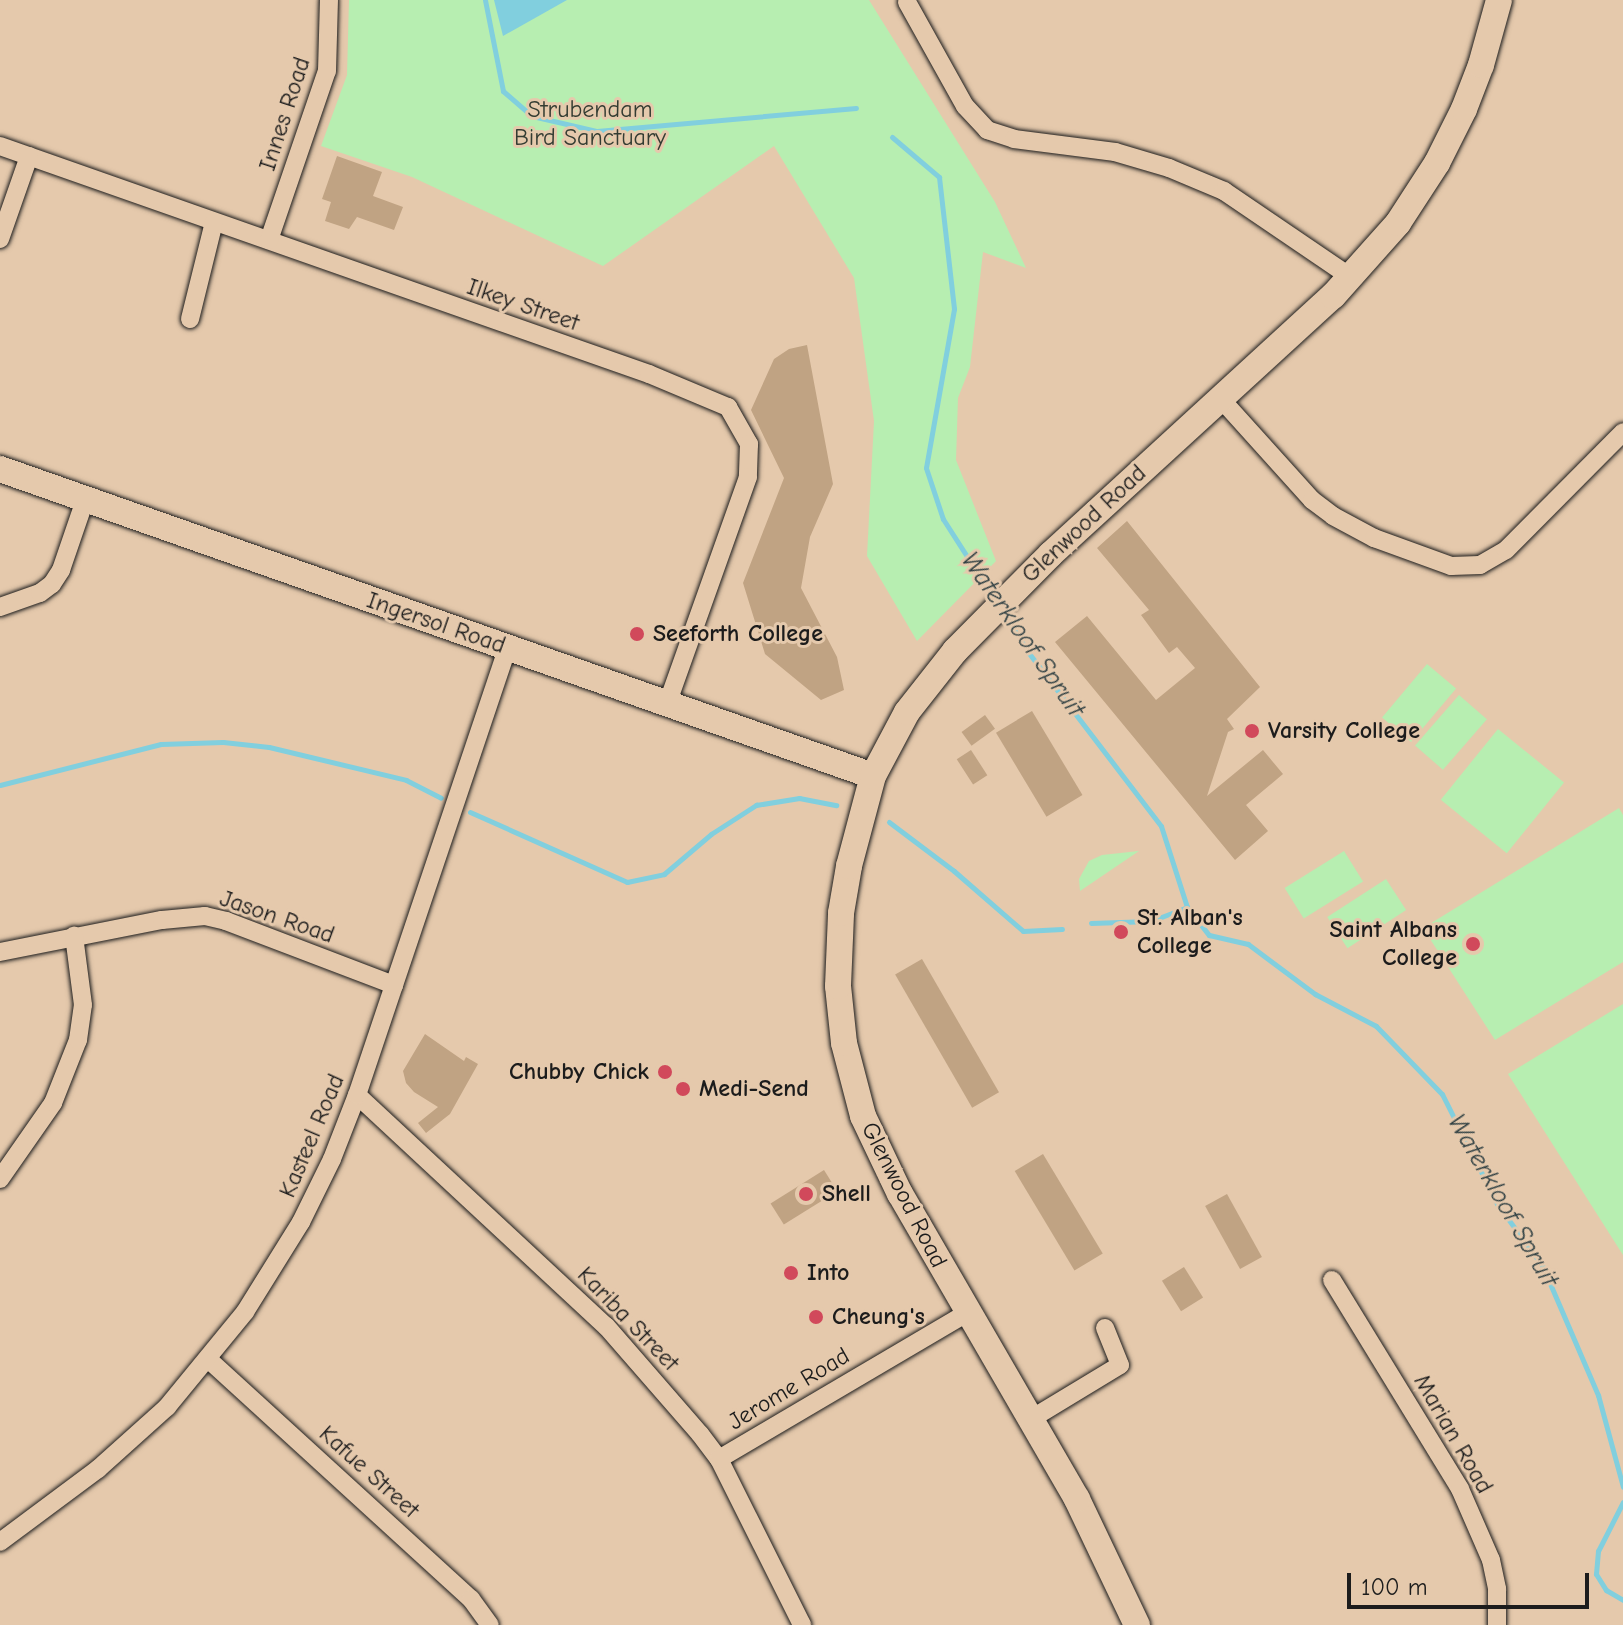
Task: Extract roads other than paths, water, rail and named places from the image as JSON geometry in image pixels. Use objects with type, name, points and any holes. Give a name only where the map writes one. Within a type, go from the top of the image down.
[{"type":"street","name":"Innes Road","points":[[269,240],[327,71],[329,0]]},
{"type":"street","name":"Glenwood Road","points":[[1137,1625],[1107,1556],[872,1140],[858,1102],[844,1043],[838,986],[841,913],[849,866],[873,776],[907,712],[984,618],[1352,278],[1398,223],[1445,149],[1481,65],[1499,0]]},
{"type":"street","points":[[907,2],[965,106],[987,130],[1014,139],[1115,152],[1169,168],[1224,191],[1352,278]]},
{"type":"street","name":"Ilkey Street","points":[[0,146],[681,386],[723,404],[734,413],[749,444],[748,477],[667,705]]},
{"type":"street","points":[[0,239],[29,156]]},
{"type":"street","points":[[190,319],[214,222]]},
{"type":"street","points":[[1221,399],[1326,511],[1358,531],[1451,566],[1480,565],[1506,550],[1623,432]]},
{"type":"street","name":"Ingersol Road","points":[[0,469],[873,776]]},
{"type":"street","points":[[0,607],[40,593],[52,584],[65,559],[85,500]]},
{"type":"street","name":"Kasteel Road","points":[[0,1542],[129,1444],[209,1360],[253,1301],[301,1222],[332,1159],[357,1095],[507,648]]},
{"type":"street","name":"Jason Road","points":[[0,952],[188,916],[210,917],[394,985]]},
{"type":"street","points":[[0,1179],[53,1103],[78,1040],[83,1014],[74,936]]},
{"type":"street","name":"Kariba Street","points":[[357,1095],[621,1342],[719,1459],[802,1625]]},
{"type":"street","name":"Marian Road","points":[[1332,1280],[1460,1489],[1491,1560],[1497,1589],[1497,1625]]},
{"type":"street","name":"Jerome Road","points":[[719,1459],[967,1313]]},
{"type":"street","points":[[1031,1419],[1120,1365],[1105,1328]]},
{"type":"street","name":"Kafue Street","points":[[209,1360],[471,1599],[490,1625]]},
{"type":"water","points":[[494,0],[567,0],[503,36]]},
{"type":"waterway","name":"Waterkloof Spruit","points":[[485,0],[503,91],[532,116],[597,131],[856,108]]},
{"type":"waterway","name":"Waterkloof Spruit","points":[[892,137],[939,177],[954,309],[926,468],[943,519],[995,600]]},
{"type":"waterway","name":"Waterkloof Spruit","points":[[1005,615],[1028,652],[1161,826],[1187,907],[1209,935],[1248,944],[1315,994],[1376,1026],[1442,1094],[1497,1204],[1542,1265],[1598,1395],[1623,1487]]},
{"type":"waterway","points":[[0,785],[161,744],[223,742],[269,747],[406,780],[441,798]]},
{"type":"waterway","points":[[470,812],[627,882],[664,874],[711,834],[756,805],[799,798],[836,805]]},
{"type":"waterway","points":[[889,822],[954,871],[1023,931],[1062,929]]},
{"type":"waterway","points":[[1091,923],[1151,921],[1187,907]]},
{"type":"waterway","name":"Waterkloof Spruit","points":[[1623,1502],[1598,1551],[1596,1574],[1606,1590],[1623,1600]]},
{"type":"place","name":"Seeforth College","points":[[637,634]]},
{"type":"place","name":"Varsity College","points":[[1252,731]]},
{"type":"place","name":"St. Alban's College","points":[[1121,932]]},
{"type":"place","name":"Saint Albans College","points":[[1473,944]]},
{"type":"place","name":"Chubby Chick","points":[[665,1072]]},
{"type":"place","name":"Medi-Send","points":[[683,1089]]},
{"type":"place","name":"Shell","points":[[806,1194]]},
{"type":"place","name":"Into","points":[[791,1273]]},
{"type":"place","name":"Cheung's","points":[[816,1317]]},
{"type":"park label","name":"Strubendam Bird Sanctuary","points":[[590,124]]}]
